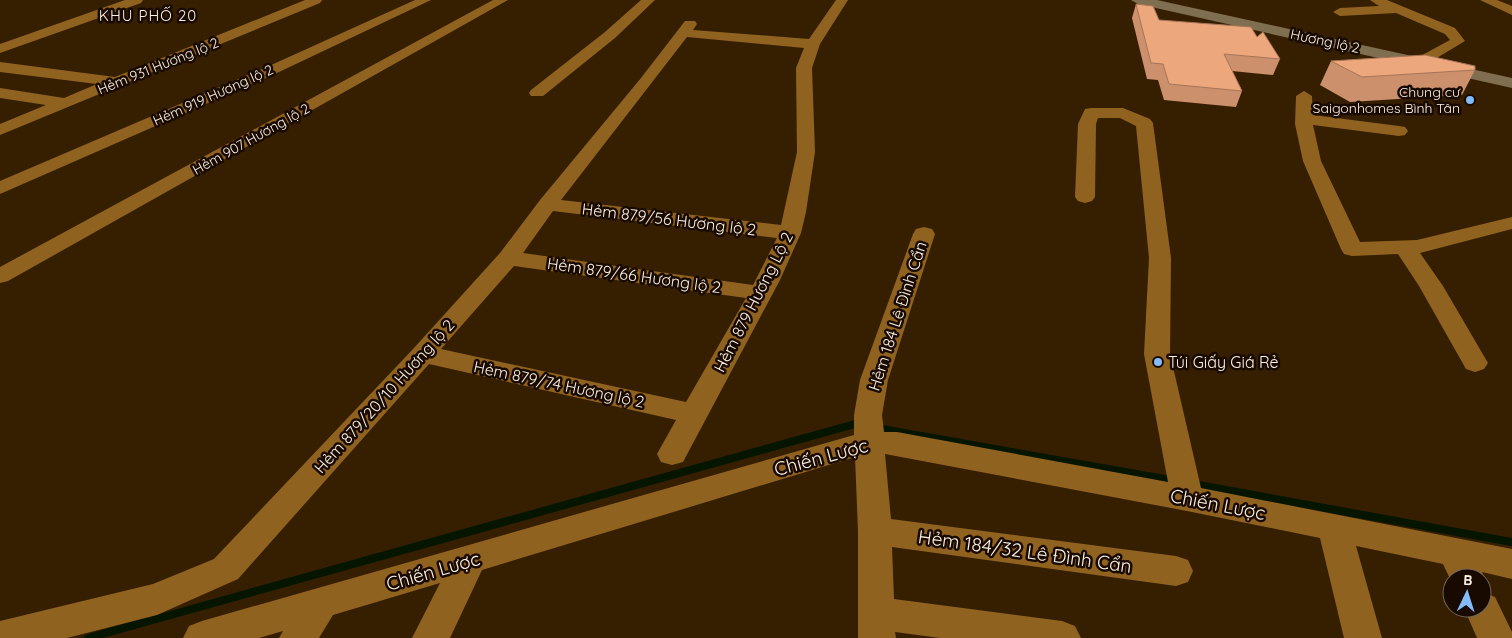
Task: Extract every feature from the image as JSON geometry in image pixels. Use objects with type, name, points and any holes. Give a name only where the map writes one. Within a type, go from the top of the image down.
[{"type":"main road","name":"Hương lộ 2","points":[[1138,0],[1512,83]]},
{"type":"street","points":[[0,49],[137,0]]},
{"type":"street","name":"Hẻm 931 Hương lộ 2","points":[[0,130],[316,0]]},
{"type":"street","name":"Hẻm 919 Hương lộ 2","points":[[0,188],[274,69],[425,0]]},
{"type":"street","name":"Hẻm 907 Hương lộ 2","points":[[0,276],[502,0]]},
{"type":"street","points":[[537,93],[610,35],[648,0]]},
{"type":"street","name":"Hẻm 879 Hương Lộ 2","points":[[672,454],[760,293],[790,233],[796,212],[806,152],[804,68],[813,44],[842,0]]},
{"type":"street","points":[[1376,0],[1399,6],[1450,31],[1458,41],[1420,62]]},
{"type":"street","points":[[1486,0],[1512,10]]},
{"type":"street","points":[[1340,12],[1399,6]]},
{"type":"street","name":"Hẻm 879/20/10 Hương lộ 2","points":[[0,638],[157,599],[226,569],[423,354],[508,258],[547,204],[687,29],[813,44]]},
{"type":"street","points":[[0,66],[119,82]]},
{"type":"street","points":[[0,93],[67,103]]},
{"type":"street","points":[[1304,96],[1304,119],[1312,161],[1352,249],[1417,247],[1508,230]]},
{"type":"street","points":[[1085,197],[1087,124],[1091,113],[1123,113],[1144,123],[1160,258],[1157,354],[1186,494]]},
{"type":"street","points":[[1304,119],[1399,132]]},
{"type":"street","name":"Hẻm 879/56 Hương lộ 2","points":[[547,204],[790,233]]},
{"type":"street","name":"Hẻm 184 Lê Đình Cẩn","points":[[877,625],[875,532],[869,431],[874,380],[924,234]]},
{"type":"street","points":[[1404,247],[1431,286],[1475,363]]},
{"type":"street","name":"Hẻm 879/66 Hương lộ 2","points":[[508,258],[760,293]]},
{"type":"street","name":"Hẻm 879/74 Hương lộ 2","points":[[423,354],[694,414]]},
{"type":"street","name":"Chiến Lược","points":[[202,638],[470,560],[869,431],[898,443],[1186,494],[1334,528],[1461,565],[1512,564]]},
{"type":"street","points":[[1334,528],[1364,638]]},
{"type":"street","name":"Hẻm 184/32 Lê Đình Cẩn","points":[[875,532],[1176,571]]},
{"type":"street","points":[[431,638],[470,560]]},
{"type":"street","points":[[298,638],[321,603]]},
{"type":"street","points":[[1487,618],[1496,638]]},
{"type":"street","points":[[877,625],[1062,638]]},
{"type":"building","points":[[1136,4],[1153,6],[1159,20],[1251,27],[1257,37],[1263,32],[1280,59],[1224,54],[1242,91],[1169,84],[1163,64],[1151,63]]},
{"type":"building","points":[[1425,55],[1475,66],[1475,70],[1362,77],[1331,61]]},
{"type":"waterway","points":[[88,638],[855,424],[861,425]]},
{"type":"waterway","points":[[876,428],[1176,481]]},
{"type":"waterway","points":[[1193,484],[1512,542]]},
{"type":"place","name":"Chung cư Saigonhomes Bình Tân","points":[[1470,100]]},
{"type":"place","name":"Túi Giấy Giá Rẻ","points":[[1158,362]]},
{"type":"district","name":"KHU PHỐ 20","points":[[148,16]]}]
